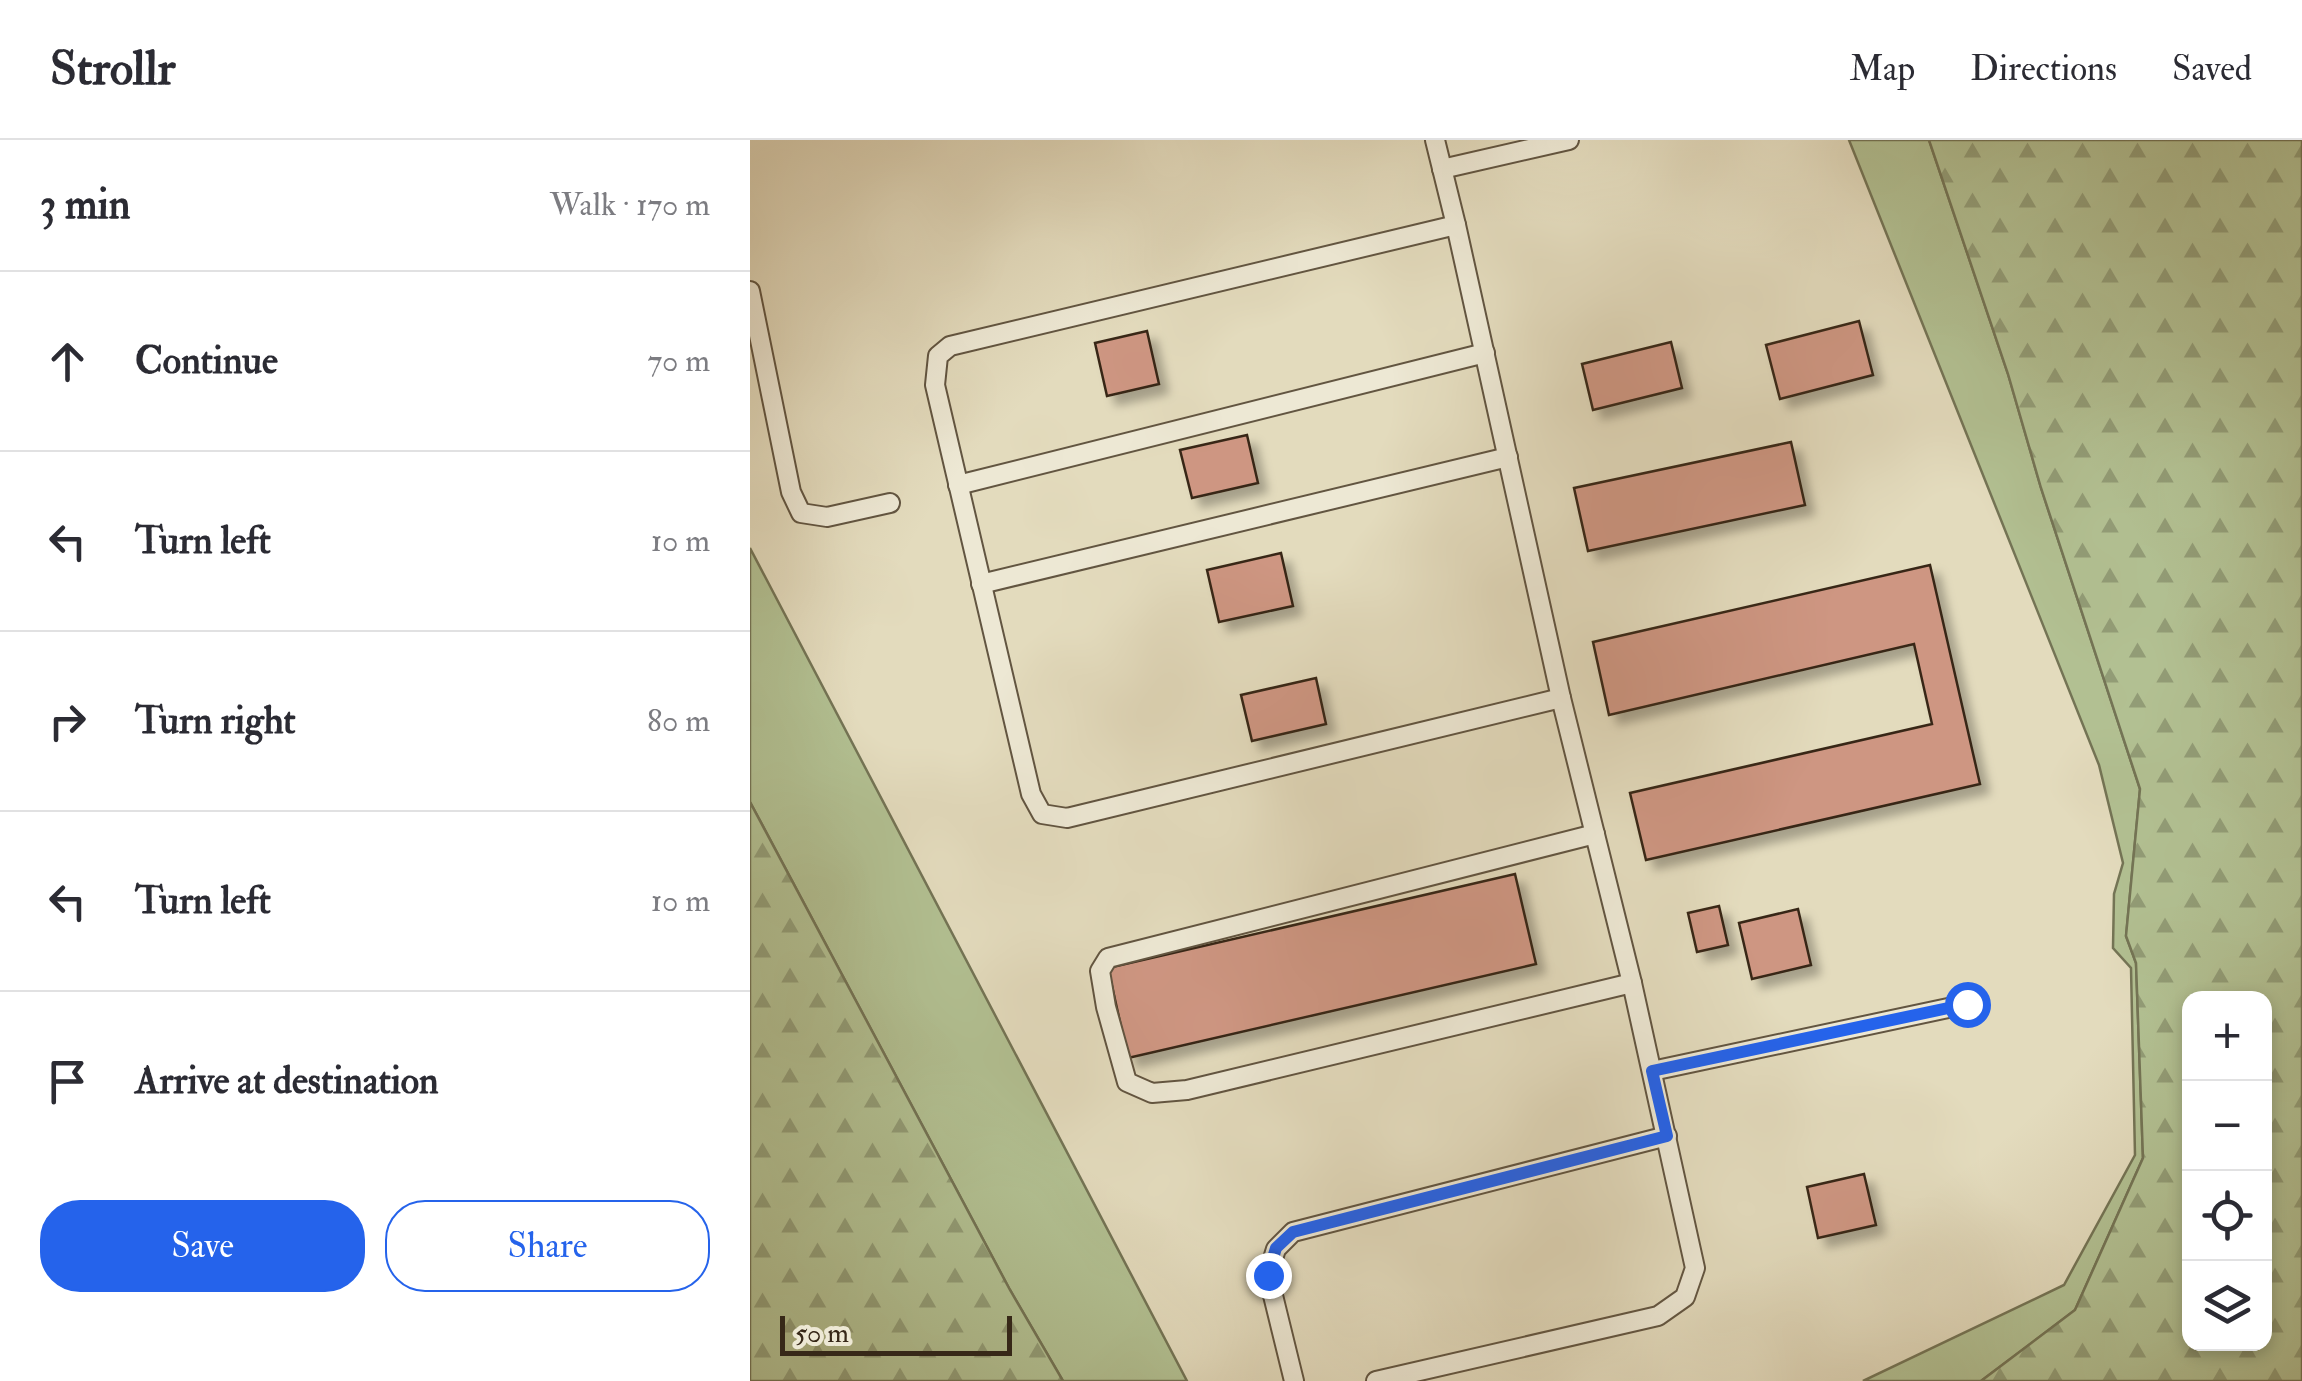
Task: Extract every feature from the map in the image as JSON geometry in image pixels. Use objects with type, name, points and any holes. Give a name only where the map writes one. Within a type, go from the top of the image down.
[{"type":"lane","points":[[1376,1381],[1658,1316],[1685,1297],[1694,1268],[1632,984],[1561,698],[1434,140]]},
{"type":"lane","points":[[1442,169],[1568,140]]},
{"type":"lane","points":[[1456,224],[950,346],[938,356],[935,385],[1031,794],[1042,814],[1067,818],[1561,698]]},
{"type":"lane","points":[[750,291],[792,492],[801,513],[826,517],[890,503]]},
{"type":"lane","points":[[958,485],[1485,352]]},
{"type":"lane","points":[[981,584],[1508,457]]},
{"type":"lane","points":[[1595,834],[1108,958],[1100,971],[1106,1007],[1127,1082],[1152,1093],[1188,1090],[1632,984]]},
{"type":"lane","points":[[1652,1071],[1967,1004]]},
{"type":"lane","points":[[1294,1381],[1268,1275],[1276,1248],[1293,1232],[1667,1136]]},
{"type":"green space","points":[[1849,140],[1929,140],[2140,789],[2126,936],[2136,963],[2143,1158],[2075,1310],[1981,1381],[1863,1381],[2064,1285],[2135,1155],[2131,968],[2113,948],[2114,894],[2123,863],[2099,765]]},
{"type":"green space","points":[[1929,140],[2302,140],[2302,1381],[1981,1381],[2075,1310],[2143,1158],[2136,963],[2126,936],[2140,789],[2041,488],[2008,374]]},
{"type":"green space","points":[[750,548],[1187,1381],[1063,1381],[1010,1290],[750,802]]},
{"type":"green space","points":[[750,802],[1010,1290],[1063,1381],[750,1381]]},
{"type":"building","points":[[1859,321],[1873,375],[1780,399],[1766,345]]},
{"type":"building","points":[[1147,331],[1159,384],[1107,396],[1095,343]]},
{"type":"building","points":[[1671,342],[1682,388],[1593,410],[1582,364]]},
{"type":"building","points":[[1247,435],[1258,483],[1192,498],[1180,450]]},
{"type":"building","points":[[1791,442],[1805,505],[1588,551],[1574,488]]},
{"type":"building","points":[[1281,553],[1293,606],[1219,622],[1207,570]]},
{"type":"building","points":[[1930,565],[1980,784],[1646,860],[1630,793],[1932,724],[1914,644],[1609,715],[1593,642]]},
{"type":"building","points":[[1316,678],[1326,724],[1252,741],[1241,695]]},
{"type":"building","points":[[1515,874],[1536,964],[1128,1058],[1108,968]]},
{"type":"building","points":[[1719,906],[1728,945],[1697,952],[1688,913]]},
{"type":"building","points":[[1798,909],[1811,965],[1752,979],[1739,923]]},
{"type":"building","points":[[1864,1174],[1876,1225],[1818,1238],[1807,1187]]},
{"type":"route","points":[[1268,1275],[1276,1248],[1293,1232],[1667,1136],[1652,1071],[1967,1004]]}]
